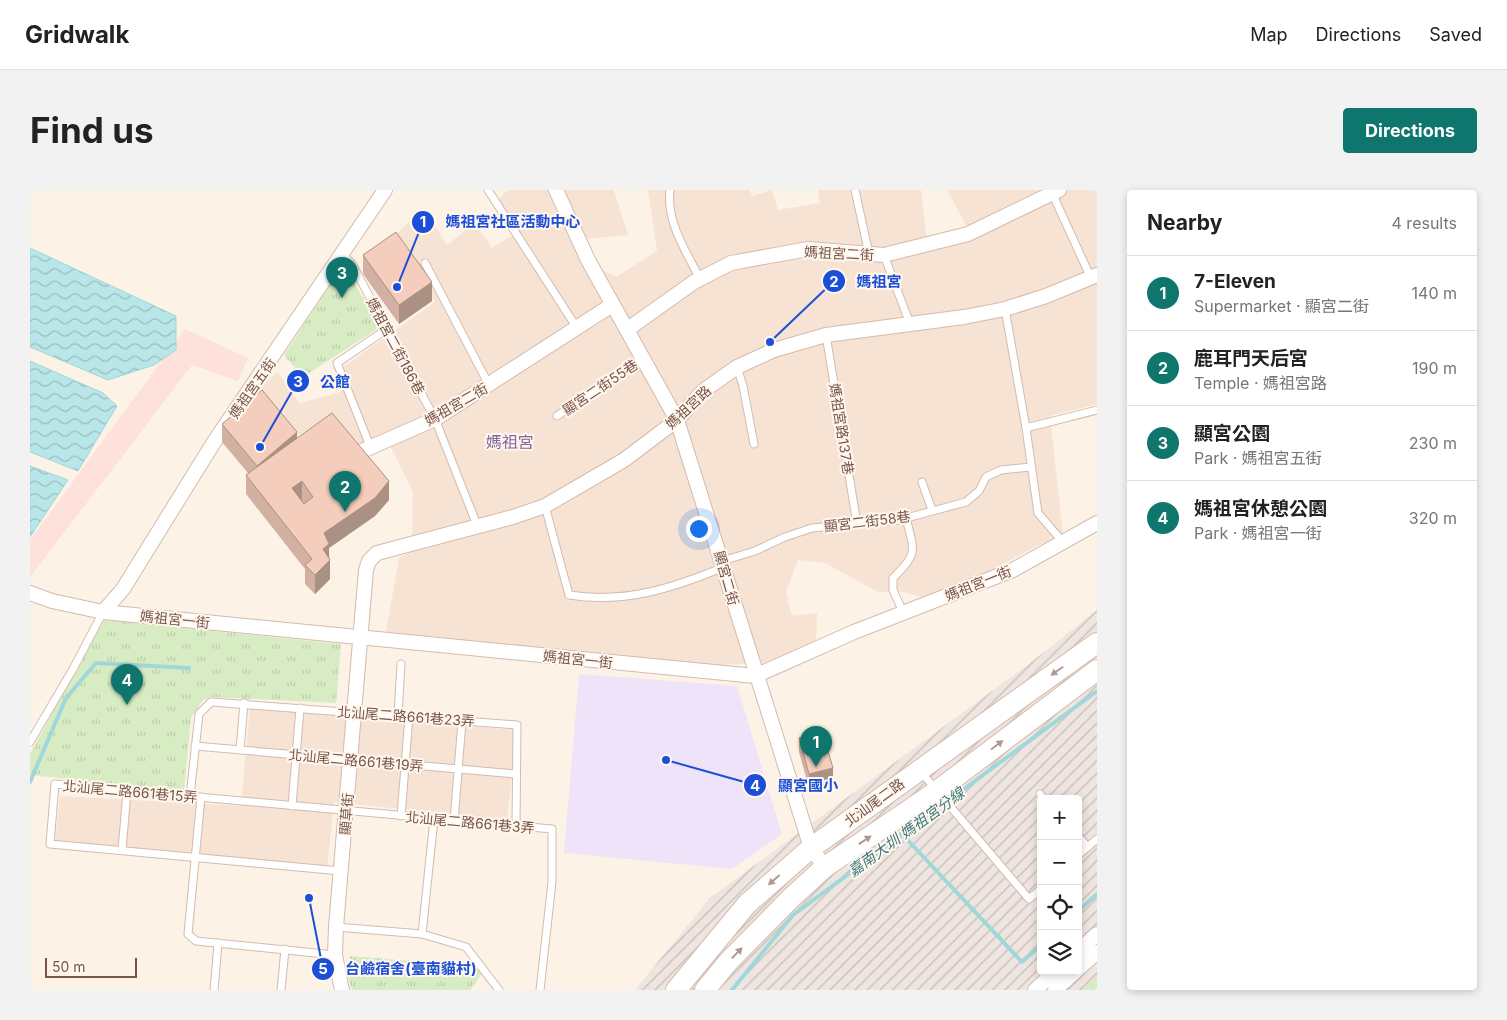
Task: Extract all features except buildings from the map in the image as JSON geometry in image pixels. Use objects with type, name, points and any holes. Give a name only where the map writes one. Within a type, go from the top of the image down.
[{"type":"street","name":"媽祖宮五街","points":[[103,612],[123,589],[214,442],[258,388],[342,254],[385,190]]},
{"type":"street","name":"顯宮二街","points":[[556,190],[612,305],[628,329],[677,420],[810,848],[824,867]]},
{"type":"street","name":"媽祖宮二街","points":[[628,329],[700,279],[732,263],[808,248],[884,255],[968,234],[1056,192]]},
{"type":"street","name":"媽祖宮路","points":[[361,638],[366,570],[369,561],[377,553],[513,517],[545,506],[624,460],[677,420],[702,391],[737,367],[774,350],[826,335],[910,324],[1005,308],[1046,296],[1094,277]]},
{"type":"street","name":"媽祖宮二街","points":[[338,434],[353,455],[435,419],[612,305]]},
{"type":"street","name":"媽祖宮一街","points":[[30,593],[52,601],[103,612],[755,676],[903,612],[1013,570],[1097,523]]},
{"type":"street","name":"顯草街","points":[[342,990],[335,955],[336,927],[361,638]]},
{"type":"street","name":"北汕尾二路","points":[[676,990],[747,904],[810,848],[918,769],[1097,643]]},
{"type":"street","name":"北汕尾二路","points":[[705,990],[728,962],[824,867],[937,791],[1097,670]]},
{"type":"street","points":[[1082,947],[1097,934]]},
{"type":"street","points":[[1082,966],[1097,952]]},
{"type":"street","points":[[1035,990],[1052,975]]},
{"type":"street","points":[[1056,990],[1072,975]]},
{"type":"lane","points":[[488,190],[577,328]]},
{"type":"lane","points":[[670,190],[669,202],[675,230],[700,279]]},
{"type":"lane","points":[[855,190],[869,254]]},
{"type":"lane","points":[[1056,192],[1094,277]]},
{"type":"lane","name":"媽祖宮二街186巷","points":[[342,254],[352,264],[435,419],[478,525]]},
{"type":"lane","points":[[884,255],[910,324]]},
{"type":"lane","points":[[425,264],[489,385]]},
{"type":"lane","points":[[1005,308],[1026,428],[1038,513],[1062,541]]},
{"type":"lane","points":[[370,446],[337,363],[387,329]]},
{"type":"lane","name":"媽祖宮路137巷","points":[[826,335],[857,524]]},
{"type":"lane","name":"顯宮二街55巷","points":[[557,416],[643,358]]},
{"type":"lane","points":[[737,367],[743,386],[754,444]]},
{"type":"lane","points":[[1026,428],[1097,410]]},
{"type":"lane","name":"顯宮二街58巷","points":[[545,506],[569,595],[618,599],[678,586],[785,537],[812,528],[906,518],[966,502],[979,491],[986,477],[1001,470],[1031,467]]},
{"type":"lane","points":[[922,482],[932,510]]},
{"type":"lane","points":[[903,612],[893,590],[893,578],[910,562],[914,551],[906,518]]},
{"type":"lane","points":[[30,742],[73,669],[103,612]]},
{"type":"lane","points":[[398,716],[401,664]]},
{"type":"lane","name":"北汕尾二路661巷23弄","points":[[195,746],[199,714],[211,702],[517,725],[516,826]]},
{"type":"lane","points":[[240,750],[244,703]]},
{"type":"lane","points":[[292,806],[300,708]]},
{"type":"lane","points":[[401,816],[409,716]]},
{"type":"lane","points":[[454,821],[462,720]]},
{"type":"lane","points":[[190,796],[195,746]]},
{"type":"lane","name":"北汕尾二路661巷19弄","points":[[195,746],[516,774]]},
{"type":"lane","points":[[918,769],[1030,900],[1037,893]]},
{"type":"lane","name":"北汕尾二路661巷15弄","points":[[342,871],[50,844],[55,784],[346,812]]},
{"type":"lane","points":[[122,850],[127,791]]},
{"type":"lane","points":[[201,797],[188,934],[196,941],[335,955]]},
{"type":"lane","name":"北汕尾二路661巷3弄","points":[[346,812],[552,829],[552,882],[540,990]]},
{"type":"lane","points":[[422,934],[434,819]]},
{"type":"lane","points":[[1082,852],[1097,839]]},
{"type":"lane","points":[[1082,840],[1088,847]]},
{"type":"lane","points":[[336,927],[422,934],[466,947],[499,990]]},
{"type":"lane","points":[[214,990],[218,943]]},
{"type":"lane","points":[[282,990],[285,949]]},
{"type":"shaded area","points":[[508,190],[614,190],[628,235],[585,239],[600,269],[616,277],[657,251],[648,190],[750,190],[752,196],[772,190],[778,210],[820,203],[818,190],[921,190],[927,241],[967,227],[947,190],[1097,190],[1097,404],[1050,416],[1063,535],[1035,547],[950,592],[929,599],[903,592],[878,592],[825,563],[798,560],[786,592],[792,616],[817,613],[816,647],[773,663],[711,665],[386,632],[399,558],[412,551],[413,492],[389,443],[362,448],[331,420],[296,436],[252,393],[278,372],[299,403],[341,392],[339,370],[435,302],[391,239],[424,208],[447,245],[475,223],[492,248],[513,235],[493,204]]},
{"type":"shaded area","points":[[185,329],[248,358],[238,381],[192,365],[30,577],[30,540]]},
{"type":"shaded area","points":[[1097,610],[1097,990],[635,990],[710,898],[1029,664]]},
{"type":"shaded area","points":[[579,674],[737,686],[782,834],[732,869],[564,853]]},
{"type":"shaded area","points":[[250,707],[517,730],[507,820],[334,802],[327,868],[55,841],[60,796],[241,806]]},
{"type":"green space","points":[[345,267],[380,327],[303,377],[284,355],[341,268]]},
{"type":"green space","points":[[104,620],[341,644],[336,703],[211,697],[203,700],[191,718],[184,791],[30,775],[30,754]]},
{"type":"green space","points":[[350,956],[475,966],[482,974],[470,990],[352,990],[345,965],[350,962]]},
{"type":"green space","points":[[1097,976],[1097,990],[1082,990]]},
{"type":"water","points":[[30,248],[176,316],[176,350],[154,365],[108,380],[30,347]]},
{"type":"water","points":[[30,361],[103,393],[117,406],[78,471],[30,452]]},
{"type":"water","points":[[30,466],[68,480],[30,537]]},
{"type":"waterway","points":[[30,782],[66,698],[96,663],[189,668]]},
{"type":"waterway","name":"嘉南大圳 媽祖宮分線","points":[[732,990],[793,915],[1097,691]]},
{"type":"waterway","points":[[902,834],[1022,962],[1037,949]]},
{"type":"waterway","points":[[1082,907],[1097,894]]},
{"type":"place","name":"媽祖宮社區活動中心","points":[[397,287]]},
{"type":"place","name":"顯宮公園","points":[[342,298]]},
{"type":"place","name":"媽祖宮","points":[[770,342]]},
{"type":"place","name":"公館","points":[[260,447]]},
{"type":"place","name":"鹿耳門天后宮","points":[[345,512]]},
{"type":"place","name":"媽祖宮休憩公園","points":[[127,705]]},
{"type":"place","name":"顯宮國小","points":[[666,760]]},
{"type":"place","name":"7-Eleven","points":[[816,767]]},
{"type":"place","name":"台鹼宿舍(臺南貓村)","points":[[309,898]]},
{"type":"district","name":"媽祖宮","points":[[510,442]]}]
